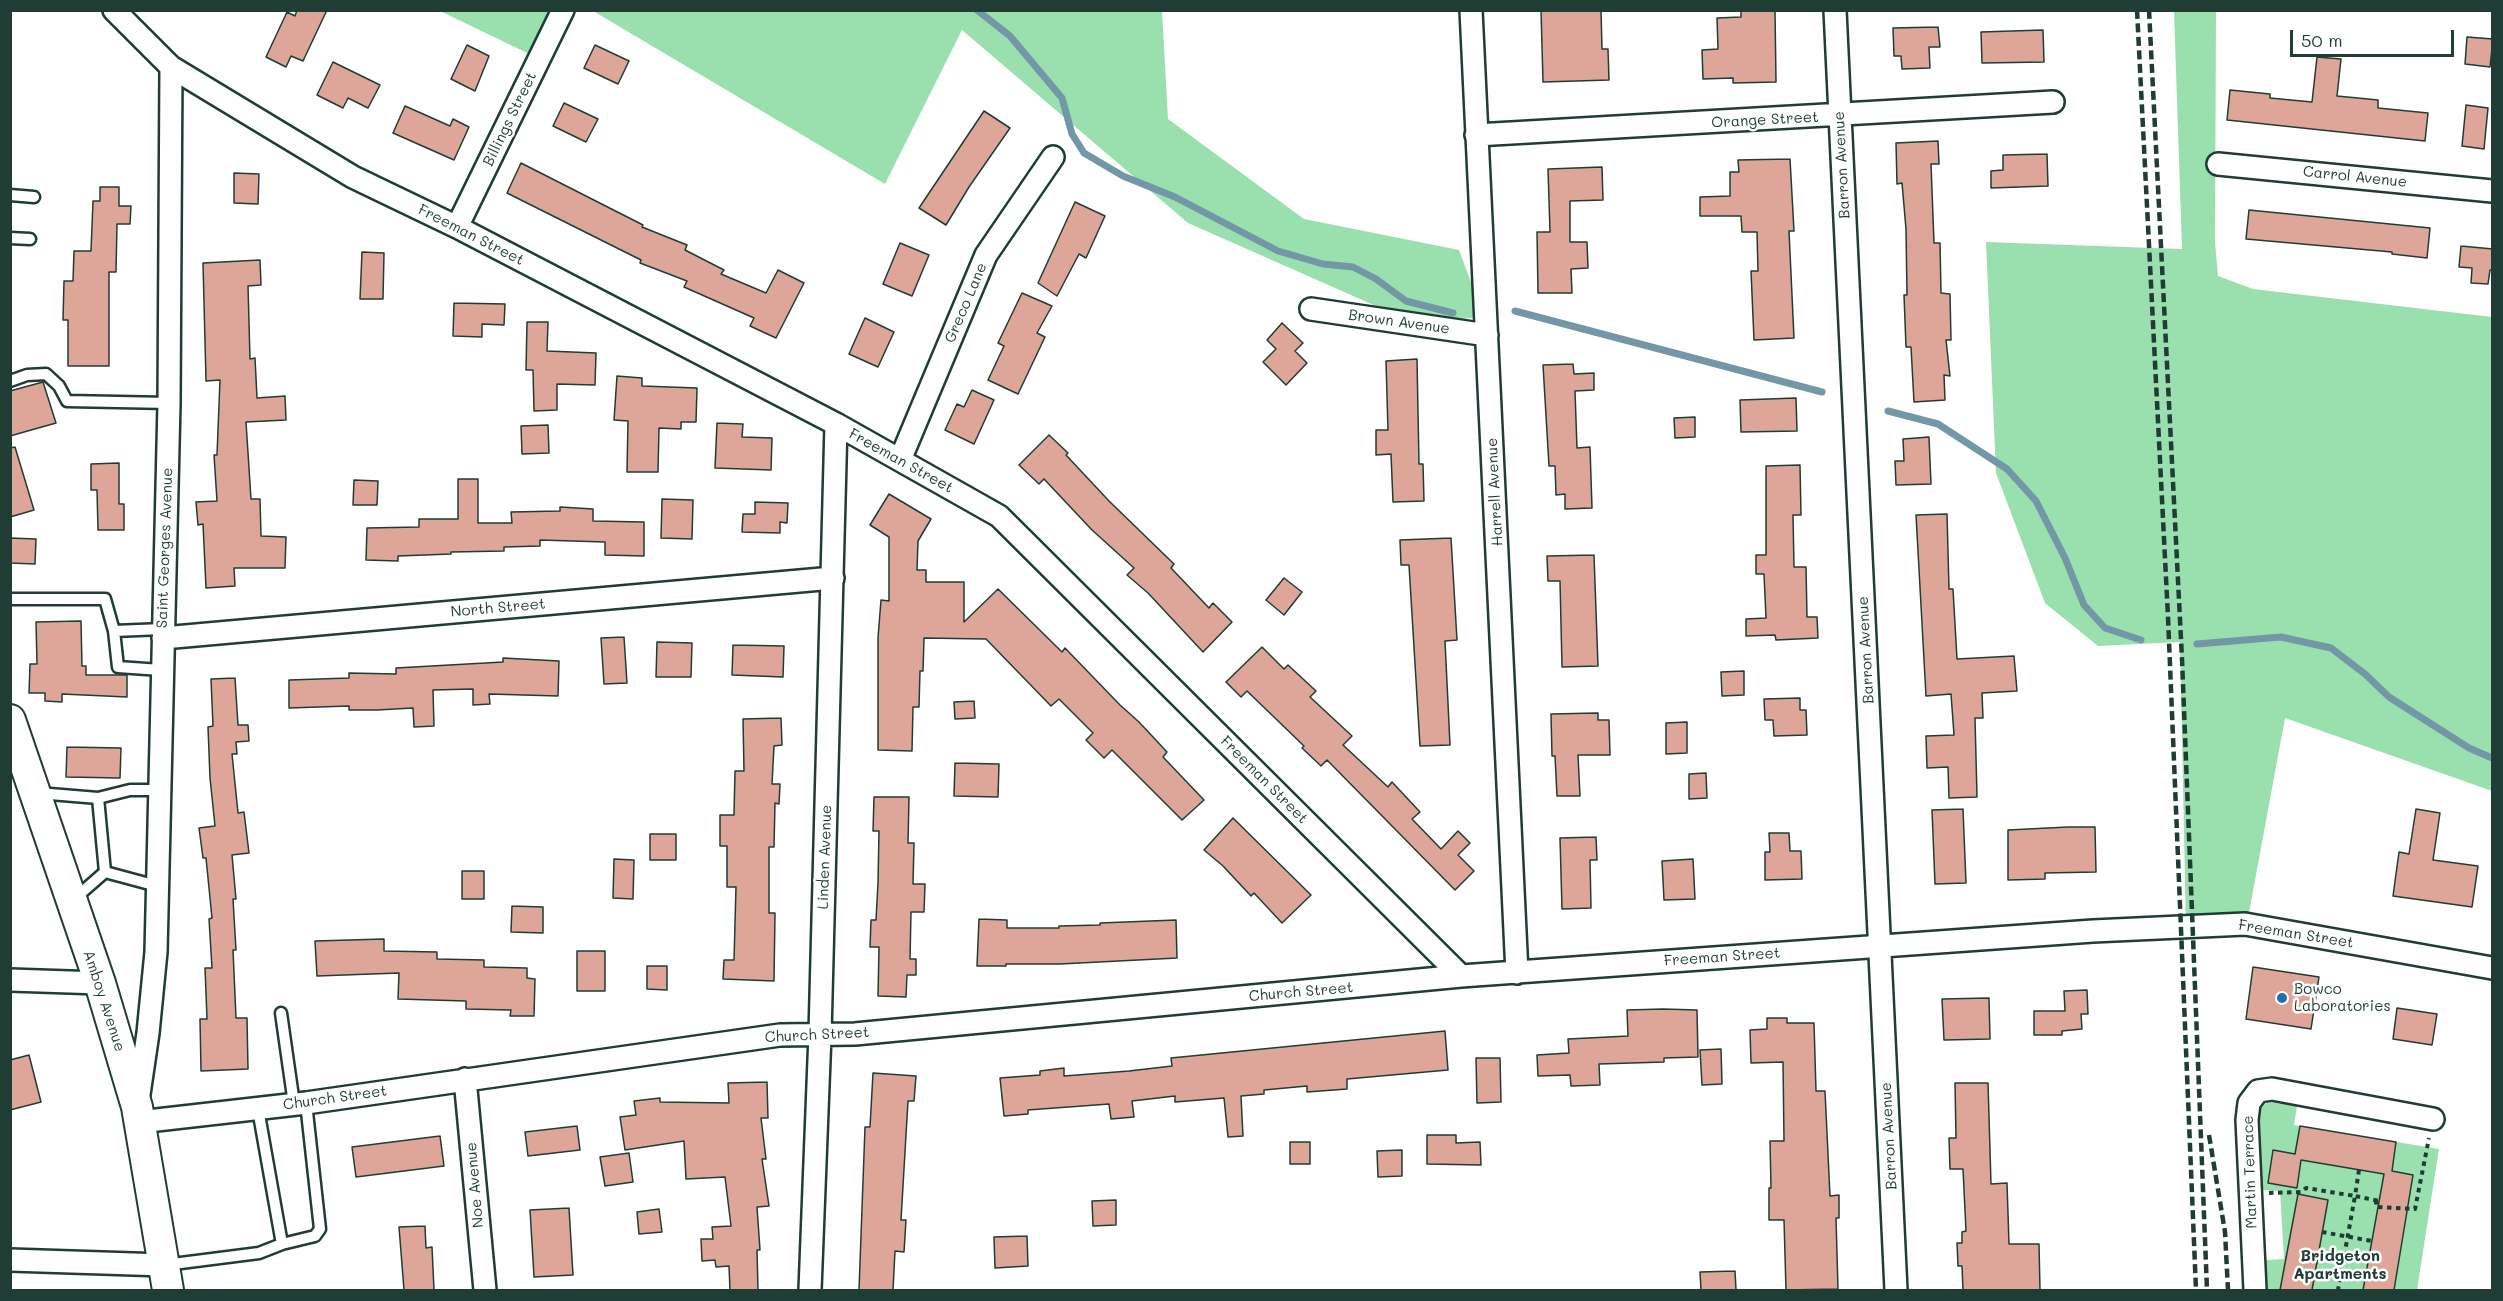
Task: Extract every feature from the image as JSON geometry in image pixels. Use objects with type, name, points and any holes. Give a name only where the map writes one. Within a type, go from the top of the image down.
[{"type":"main road","name":"Amboy Avenue","points":[[10,720],[100,983],[138,1115],[166,1278]]},
{"type":"street","points":[[114,10],[171,67]]},
{"type":"street","name":"Billings Street","points":[[457,227],[563,10]]},
{"type":"street","name":"Harrell Avenue","points":[[1471,10],[1517,973]]},
{"type":"street","name":"Barron Avenue","points":[[1835,10],[1896,1290]]},
{"type":"street","name":"Freeman Street","points":[[171,67],[353,177],[457,227],[836,424],[999,516],[1461,976],[2093,931],[2245,924],[2493,968]]},
{"type":"street","name":"Saint Georges Avenue","points":[[138,1115],[155,959],[169,403],[171,67]]},
{"type":"street","name":"Orange Street","points":[[1476,135],[1840,116],[2053,102]]},
{"type":"street","name":"Greco Lane","points":[[900,460],[986,255],[1053,157]]},
{"type":"street","name":"Carrol Avenue","points":[[2218,164],[2493,191]]},
{"type":"street","name":"Brown Avenue","points":[[1311,309],[1487,335]]},
{"type":"street","name":"Linden Avenue","points":[[810,1290],[820,1034],[836,424]]},
{"type":"street","name":"North Street","points":[[163,634],[832,578]]},
{"type":"street","name":"Church Street","points":[[138,1115],[258,1109],[780,1035],[855,1034],[1461,976]]},
{"type":"street","points":[[10,980],[100,983]]},
{"type":"street","name":"Noe Avenue","points":[[465,1079],[485,1290]]},
{"type":"street","name":"Martin Terrace","points":[[2255,1290],[2247,1120],[2249,1103],[2258,1091],[2272,1089],[2433,1119]]},
{"type":"street","points":[[10,1260],[166,1278]]},
{"type":"lane","points":[[10,195],[34,196]]},
{"type":"lane","points":[[10,238],[30,239]]},
{"type":"lane","points":[[10,381],[27,375],[46,374],[59,386],[67,401],[169,403]]},
{"type":"lane","points":[[10,599],[105,599],[114,631],[118,668],[161,670]]},
{"type":"lane","points":[[114,631],[163,634]]},
{"type":"lane","points":[[35,793],[98,798],[130,790],[159,790]]},
{"type":"lane","points":[[98,798],[105,872]]},
{"type":"lane","points":[[105,872],[157,886]]},
{"type":"lane","points":[[72,901],[105,872]]},
{"type":"lane","points":[[166,1278],[315,1236],[320,1229],[300,1103],[281,1013]]},
{"type":"lane","points":[[258,1109],[282,1244]]},
{"type":"path","points":[[2250,1194],[2301,1192],[2306,1188],[2378,1200],[2376,1207],[2415,1209],[2433,1119]]},
{"type":"path","points":[[2338,1290],[2359,1170]]},
{"type":"path","points":[[2322,1232],[2372,1241]]},
{"type":"green space","points":[[440,11],[576,11],[546,62]]},
{"type":"green space","points":[[593,11],[1162,11],[1168,119],[1304,219],[1459,250],[1484,317],[1412,322],[1188,223],[962,30],[885,184]]},
{"type":"green space","points":[[2174,11],[2216,11],[2215,242],[2218,276],[2253,289],[2492,317],[2492,791],[2285,718],[2246,929],[2186,928],[2180,642],[2098,646],[2045,603],[1996,473],[1986,242],[2182,249]]},
{"type":"green space","points":[[2267,1102],[2297,1106],[2294,1125],[2439,1149],[2417,1290],[2267,1290],[2266,1260],[2284,1259],[2280,1191],[2262,1190],[2258,1112]]},
{"type":"building","points":[[297,10],[327,10],[303,61],[291,56],[286,67],[266,57],[287,12],[295,16]]},
{"type":"building","points":[[1541,10],[1601,10],[1602,49],[1608,49],[1609,80],[1543,82]]},
{"type":"building","points":[[1741,10],[1775,10],[1776,82],[1733,83],[1733,78],[1703,79],[1702,50],[1718,49],[1717,18],[1741,17]]},
{"type":"building","points":[[1938,27],[1940,47],[1929,47],[1930,68],[1902,69],[1901,56],[1894,56],[1893,28]]},
{"type":"building","points":[[2043,30],[2044,62],[1982,63],[1981,32]]},
{"type":"building","points":[[2467,37],[2493,39],[2490,67],[2465,64]]},
{"type":"building","points":[[467,45],[489,56],[475,91],[451,79]]},
{"type":"building","points":[[595,45],[629,61],[618,84],[584,68]]},
{"type":"building","points":[[2317,57],[2341,59],[2337,96],[2378,100],[2378,108],[2428,113],[2425,141],[2227,120],[2230,90],[2270,94],[2270,98],[2312,102]]},
{"type":"building","points":[[333,62],[380,85],[368,108],[348,98],[343,108],[317,95]]},
{"type":"building","points":[[564,103],[598,119],[586,142],[553,126]]},
{"type":"building","points":[[2466,105],[2488,108],[2484,149],[2462,146]]},
{"type":"building","points":[[405,106],[450,126],[453,119],[469,127],[454,160],[393,133]]},
{"type":"building","points":[[984,111],[1010,128],[946,225],[919,208]]},
{"type":"building","points":[[1938,141],[1939,164],[1931,164],[1934,243],[1940,243],[1941,293],[1950,294],[1951,340],[1946,340],[1950,376],[1944,375],[1945,400],[1914,402],[1911,347],[1906,347],[1904,295],[1907,295],[1906,229],[1902,183],[1897,184],[1896,143]]},
{"type":"building","points":[[2047,154],[2048,186],[1991,188],[1991,171],[2003,170],[2003,155]]},
{"type":"building","points":[[1790,159],[1794,231],[1789,231],[1794,338],[1754,340],[1751,271],[1758,271],[1757,232],[1742,232],[1741,216],[1700,216],[1700,197],[1730,196],[1730,172],[1739,172],[1738,160]]},
{"type":"building","points":[[521,163],[643,225],[642,227],[687,245],[685,250],[724,270],[721,274],[766,293],[778,270],[804,283],[776,338],[750,326],[754,318],[684,287],[687,281],[640,263],[641,260],[507,193]]},
{"type":"building","points":[[1602,167],[1603,200],[1570,201],[1570,242],[1587,242],[1588,268],[1571,269],[1572,293],[1538,293],[1537,232],[1550,232],[1548,169]]},
{"type":"building","points":[[234,173],[259,174],[258,204],[234,203]]},
{"type":"building","points":[[100,187],[119,187],[119,206],[131,206],[130,224],[117,224],[116,272],[109,272],[109,366],[68,366],[68,320],[63,320],[64,281],[73,281],[74,251],[91,251],[93,201],[100,201]]},
{"type":"building","points":[[1075,202],[1105,216],[1086,258],[1079,254],[1057,296],[1038,283]]},
{"type":"building","points":[[2249,210],[2430,228],[2427,258],[2392,254],[2392,252],[2246,239]]},
{"type":"building","points":[[900,243],[929,255],[912,296],[883,284]]},
{"type":"building","points":[[2461,246],[2493,249],[2493,270],[2490,270],[2488,284],[2471,283],[2472,268],[2459,267]]},
{"type":"building","points":[[362,252],[384,253],[383,299],[360,299]]},
{"type":"building","points":[[260,260],[261,285],[248,286],[250,359],[255,358],[257,398],[285,396],[286,420],[246,422],[251,499],[260,499],[261,536],[286,537],[285,568],[234,568],[235,586],[206,588],[203,524],[198,525],[196,502],[217,501],[214,455],[217,455],[220,380],[206,381],[203,263]]},
{"type":"building","points":[[1022,293],[1052,306],[1037,333],[1045,337],[1018,394],[988,380],[1004,346],[998,343]]},
{"type":"building","points":[[454,303],[505,304],[504,325],[482,324],[482,337],[453,336]]},
{"type":"building","points":[[865,318],[894,332],[878,367],[849,354]]},
{"type":"building","points":[[527,322],[548,322],[547,351],[596,353],[595,385],[557,384],[557,410],[534,411],[533,370],[526,370]]},
{"type":"building","points":[[1282,323],[1303,343],[1295,351],[1307,363],[1286,385],[1263,362],[1276,349],[1267,340]]},
{"type":"building","points":[[1417,359],[1419,464],[1423,464],[1424,501],[1393,502],[1391,454],[1376,455],[1376,430],[1388,430],[1386,361]]},
{"type":"building","points":[[1573,364],[1574,374],[1594,373],[1594,390],[1575,391],[1577,448],[1590,447],[1592,508],[1565,509],[1565,494],[1556,495],[1555,466],[1549,466],[1543,365]]},
{"type":"building","points":[[617,376],[642,378],[642,386],[697,388],[696,422],[681,422],[681,429],[659,428],[658,472],[627,472],[628,421],[614,420]]},
{"type":"building","points":[[43,382],[56,423],[10,436],[10,391]]},
{"type":"building","points":[[972,390],[994,400],[974,444],[945,430],[957,404],[964,407]]},
{"type":"building","points":[[1796,398],[1797,431],[1741,432],[1740,400]]},
{"type":"building","points":[[1695,417],[1695,437],[1675,438],[1674,418]]},
{"type":"building","points":[[717,423],[743,424],[742,437],[772,438],[771,470],[715,468]]},
{"type":"building","points":[[548,425],[549,453],[522,454],[521,426]]},
{"type":"building","points":[[1049,435],[1068,453],[1066,455],[1109,501],[1174,564],[1171,568],[1209,608],[1213,603],[1232,622],[1203,652],[1148,593],[1127,575],[1134,568],[1092,530],[1044,479],[1039,484],[1019,465]]},
{"type":"building","points":[[1929,437],[1931,484],[1896,485],[1895,461],[1904,461],[1903,439]]},
{"type":"building","points":[[15,447],[34,510],[10,517],[10,448]]},
{"type":"building","points":[[119,463],[119,504],[124,504],[124,530],[98,530],[97,490],[91,490],[91,464]]},
{"type":"building","points":[[1800,465],[1801,515],[1793,515],[1794,567],[1806,567],[1807,617],[1817,617],[1818,638],[1776,640],[1775,635],[1746,636],[1746,619],[1766,618],[1764,574],[1756,574],[1756,555],[1766,555],[1766,466]]},
{"type":"building","points":[[458,479],[478,479],[478,523],[512,523],[511,512],[560,511],[560,507],[593,509],[593,521],[644,522],[644,556],[605,555],[605,542],[540,540],[540,546],[504,547],[504,551],[398,556],[398,561],[366,560],[367,528],[419,527],[419,519],[458,519]]},
{"type":"building","points":[[354,480],[378,481],[377,505],[353,505]]},
{"type":"building","points":[[889,494],[931,519],[918,541],[917,570],[926,570],[926,582],[964,582],[964,622],[998,589],[1062,652],[1065,648],[1139,722],[1167,752],[1163,757],[1204,800],[1182,820],[1112,750],[1104,758],[1086,740],[1093,733],[1059,699],[1051,706],[986,639],[924,638],[919,707],[913,707],[912,751],[878,750],[878,638],[881,600],[889,601],[889,537],[870,525]]},
{"type":"building","points":[[662,499],[693,500],[692,539],[661,538]]},
{"type":"building","points":[[755,502],[788,503],[787,523],[780,522],[780,533],[742,532],[743,514],[755,514]]},
{"type":"building","points":[[1947,514],[1949,589],[1953,589],[1957,659],[2014,656],[2017,691],[1982,693],[1983,718],[1975,718],[1977,797],[1949,798],[1948,767],[1927,768],[1926,736],[1954,735],[1951,694],[1926,696],[1916,515]]},
{"type":"building","points":[[10,538],[36,539],[35,564],[10,563]]},
{"type":"building","points":[[1451,538],[1457,640],[1445,641],[1450,745],[1420,746],[1409,565],[1401,565],[1400,540]]},
{"type":"building","points":[[1594,555],[1598,666],[1562,667],[1560,581],[1548,581],[1547,556]]},
{"type":"building","points":[[1284,578],[1302,592],[1284,615],[1266,600]]},
{"type":"building","points":[[81,621],[82,666],[86,666],[86,675],[127,675],[127,697],[62,694],[62,702],[45,701],[45,693],[29,693],[30,664],[37,664],[36,622]]},
{"type":"building","points":[[624,637],[627,683],[604,684],[601,638]]},
{"type":"building","points":[[657,642],[692,643],[691,677],[656,677]]},
{"type":"building","points":[[733,645],[784,646],[783,677],[732,675]]},
{"type":"building","points":[[1262,647],[1284,669],[1288,665],[1316,691],[1310,697],[1352,736],[1343,745],[1388,787],[1392,782],[1420,812],[1412,819],[1441,849],[1458,831],[1470,843],[1458,855],[1474,871],[1455,890],[1327,760],[1321,766],[1302,748],[1304,746],[1247,691],[1241,697],[1226,682]]},
{"type":"building","points":[[503,658],[559,661],[558,696],[489,694],[490,704],[473,705],[473,689],[433,690],[434,726],[414,727],[413,708],[349,710],[349,706],[289,708],[289,680],[349,678],[349,673],[396,674],[396,668],[503,662]]},
{"type":"building","points":[[1744,671],[1744,695],[1722,696],[1721,672]]},
{"type":"building","points":[[235,678],[238,725],[248,725],[249,741],[236,742],[237,754],[232,754],[238,813],[244,812],[249,853],[232,855],[236,899],[233,899],[236,950],[233,950],[236,1018],[247,1018],[248,1069],[201,1071],[200,1019],[207,1019],[205,968],[212,968],[209,919],[212,918],[206,858],[203,858],[199,828],[215,826],[208,727],[213,726],[211,679]]},
{"type":"building","points":[[1800,698],[1800,710],[1806,710],[1807,735],[1774,736],[1773,720],[1765,720],[1764,699]]},
{"type":"building","points":[[974,701],[975,718],[955,719],[954,702]]},
{"type":"building","points":[[1598,713],[1598,720],[1609,720],[1610,755],[1578,755],[1580,796],[1557,796],[1555,756],[1552,756],[1551,714]]},
{"type":"building","points":[[781,718],[782,745],[774,746],[772,784],[780,784],[779,804],[775,803],[774,847],[769,847],[769,913],[775,913],[774,981],[723,979],[724,960],[734,960],[736,887],[727,887],[727,846],[720,846],[720,815],[734,815],[735,771],[744,771],[743,719]]},
{"type":"building","points":[[1687,722],[1687,753],[1666,754],[1666,723]]},
{"type":"building","points":[[67,747],[121,748],[120,778],[66,777]]},
{"type":"building","points":[[955,763],[999,764],[998,797],[954,796]]},
{"type":"building","points":[[1706,773],[1707,798],[1689,799],[1689,774]]},
{"type":"building","points":[[874,797],[909,797],[908,843],[914,843],[913,884],[925,884],[924,912],[911,912],[910,959],[916,959],[916,975],[907,975],[906,997],[878,996],[879,947],[870,947],[871,920],[876,920],[878,883],[879,831],[873,831]]},
{"type":"building","points":[[1963,809],[1966,883],[1935,884],[1932,810]]},
{"type":"building","points":[[2416,809],[2440,813],[2433,860],[2478,866],[2472,907],[2393,896],[2399,852],[2409,854]]},
{"type":"building","points":[[1233,818],[1311,895],[1282,923],[1254,893],[1251,896],[1223,866],[1204,850]]},
{"type":"building","points":[[2095,827],[2096,872],[2045,873],[2045,879],[2008,880],[2008,830]]},
{"type":"building","points":[[1769,833],[1789,833],[1790,851],[1801,851],[1802,879],[1765,880],[1765,852],[1770,852]]},
{"type":"building","points":[[650,834],[676,834],[676,860],[650,860]]},
{"type":"building","points":[[1596,837],[1597,860],[1590,860],[1591,908],[1562,909],[1560,838]]},
{"type":"building","points":[[614,859],[634,860],[633,899],[613,898]]},
{"type":"building","points":[[1693,859],[1695,899],[1664,900],[1662,861]]},
{"type":"building","points":[[462,871],[484,871],[484,899],[462,899]]},
{"type":"building","points":[[512,906],[543,907],[543,933],[511,932]]},
{"type":"building","points":[[979,919],[1007,920],[1007,928],[1059,928],[1059,926],[1100,925],[1100,923],[1176,920],[1177,958],[977,966]]},
{"type":"building","points":[[384,939],[384,951],[437,952],[437,959],[484,960],[484,967],[527,968],[527,978],[535,979],[534,1016],[510,1016],[511,1010],[466,1009],[466,1001],[398,999],[399,973],[317,976],[315,941]]},
{"type":"building","points":[[577,951],[605,951],[605,991],[577,991]]},
{"type":"building","points":[[647,966],[667,966],[667,990],[647,989]]},
{"type":"building","name":"Bowco Laboratories","points":[[2253,967],[2319,977],[2311,1029],[2246,1019]]},
{"type":"building","points":[[2087,990],[2088,1014],[2081,1014],[2082,1029],[2062,1031],[2062,1035],[2034,1035],[2034,1011],[2065,1011],[2064,991]]},
{"type":"building","points":[[1989,998],[1990,1039],[1944,1040],[1942,999]]},
{"type":"building","points":[[2397,1008],[2437,1014],[2432,1045],[2393,1039]]},
{"type":"building","points":[[1627,1010],[1697,1010],[1698,1057],[1664,1058],[1664,1062],[1599,1064],[1600,1085],[1571,1086],[1570,1075],[1538,1076],[1537,1055],[1569,1053],[1568,1039],[1628,1036]]},
{"type":"building","points":[[1767,1018],[1787,1018],[1787,1023],[1814,1023],[1816,1091],[1825,1091],[1830,1196],[1839,1195],[1839,1218],[1836,1218],[1838,1289],[1786,1290],[1784,1220],[1769,1220],[1770,1141],[1784,1141],[1783,1062],[1751,1063],[1750,1030],[1767,1029]]},
{"type":"building","points":[[1445,1031],[1448,1070],[1347,1079],[1347,1089],[1307,1092],[1307,1086],[1264,1090],[1264,1094],[1241,1096],[1243,1136],[1228,1137],[1224,1098],[1175,1102],[1175,1096],[1132,1101],[1134,1117],[1111,1119],[1109,1104],[1028,1110],[1028,1114],[1004,1116],[1000,1078],[1040,1075],[1040,1071],[1064,1068],[1064,1076],[1129,1071],[1172,1066],[1171,1058]]},
{"type":"building","points":[[1721,1049],[1722,1084],[1702,1085],[1700,1050]]},
{"type":"building","points":[[29,1055],[41,1102],[10,1110],[10,1060]]},
{"type":"building","points":[[1476,1058],[1500,1058],[1501,1102],[1477,1103]]},
{"type":"building","points":[[873,1073],[916,1076],[914,1101],[908,1101],[901,1220],[906,1220],[904,1252],[895,1251],[893,1290],[859,1290],[865,1127],[870,1127]]},
{"type":"building","points":[[767,1082],[768,1118],[761,1118],[766,1159],[762,1159],[769,1206],[757,1207],[760,1250],[757,1250],[758,1290],[730,1290],[729,1266],[716,1267],[715,1260],[702,1261],[701,1239],[713,1239],[712,1227],[731,1226],[725,1177],[686,1179],[684,1141],[625,1150],[620,1117],[636,1115],[634,1101],[660,1098],[660,1102],[729,1103],[728,1083]]},
{"type":"building","points":[[1955,1083],[1988,1083],[1991,1184],[2007,1183],[2009,1244],[2039,1244],[2040,1290],[1963,1290],[1962,1266],[1958,1266],[1957,1243],[1962,1243],[1962,1232],[1966,1231],[1963,1169],[1950,1169],[1949,1138],[1956,1138]]},
{"type":"building","points":[[577,1126],[580,1150],[528,1156],[525,1132]]},
{"type":"building","points":[[2300,1126],[2396,1142],[2392,1171],[2413,1175],[2394,1290],[2363,1290],[2384,1174],[2301,1160],[2297,1188],[2268,1183],[2273,1150],[2295,1154]]},
{"type":"building","points":[[1427,1135],[1456,1135],[1456,1143],[1480,1142],[1481,1165],[1427,1164]]},
{"type":"building","points":[[440,1136],[444,1166],[356,1177],[352,1147]]},
{"type":"building","points":[[1290,1142],[1310,1142],[1310,1164],[1290,1164]]},
{"type":"building","points":[[1402,1150],[1402,1176],[1378,1177],[1377,1151]]},
{"type":"building","points":[[629,1153],[633,1182],[605,1186],[600,1157]]},
{"type":"building","points":[[2298,1194],[2328,1200],[2312,1290],[2280,1290]]},
{"type":"building","points":[[1116,1200],[1116,1225],[1093,1226],[1092,1201]]},
{"type":"building","points":[[569,1208],[573,1275],[534,1277],[530,1210]]},
{"type":"building","points":[[659,1209],[662,1232],[639,1234],[637,1212]]},
{"type":"building","points":[[425,1226],[426,1248],[432,1247],[434,1290],[404,1290],[399,1227]]},
{"type":"building","points":[[1027,1236],[1028,1266],[995,1268],[994,1237]]},
{"type":"building","points":[[1735,1271],[1736,1290],[1701,1290],[1700,1272]]},
{"type":"waterway","points":[[977,10],[1010,36],[1062,98],[1072,134],[1084,153],[1123,176],[1175,197],[1278,251],[1323,264],[1353,267],[1376,279],[1406,301],[1453,313]]},
{"type":"waterway","points":[[1515,311],[1822,392]]},
{"type":"waterway","points":[[1888,411],[1938,424],[2007,469],[2036,501],[2065,558],[2084,605],[2105,628],[2141,640]]},
{"type":"waterway","points":[[2197,644],[2281,637],[2331,648],[2365,674],[2389,697],[2469,748],[2492,758]]},
{"type":"railway","points":[[2137,10],[2168,617],[2196,1290]]},
{"type":"railway","points":[[2149,10],[2182,659],[2207,1290]]},
{"type":"railway","points":[[2209,1135],[2225,1232],[2228,1290]]},
{"type":"place","name":"Bowco Laboratories","points":[[2282,998]]},
{"type":"district","name":"Bridgeton Apartments","points":[[2340,1265]]}]
